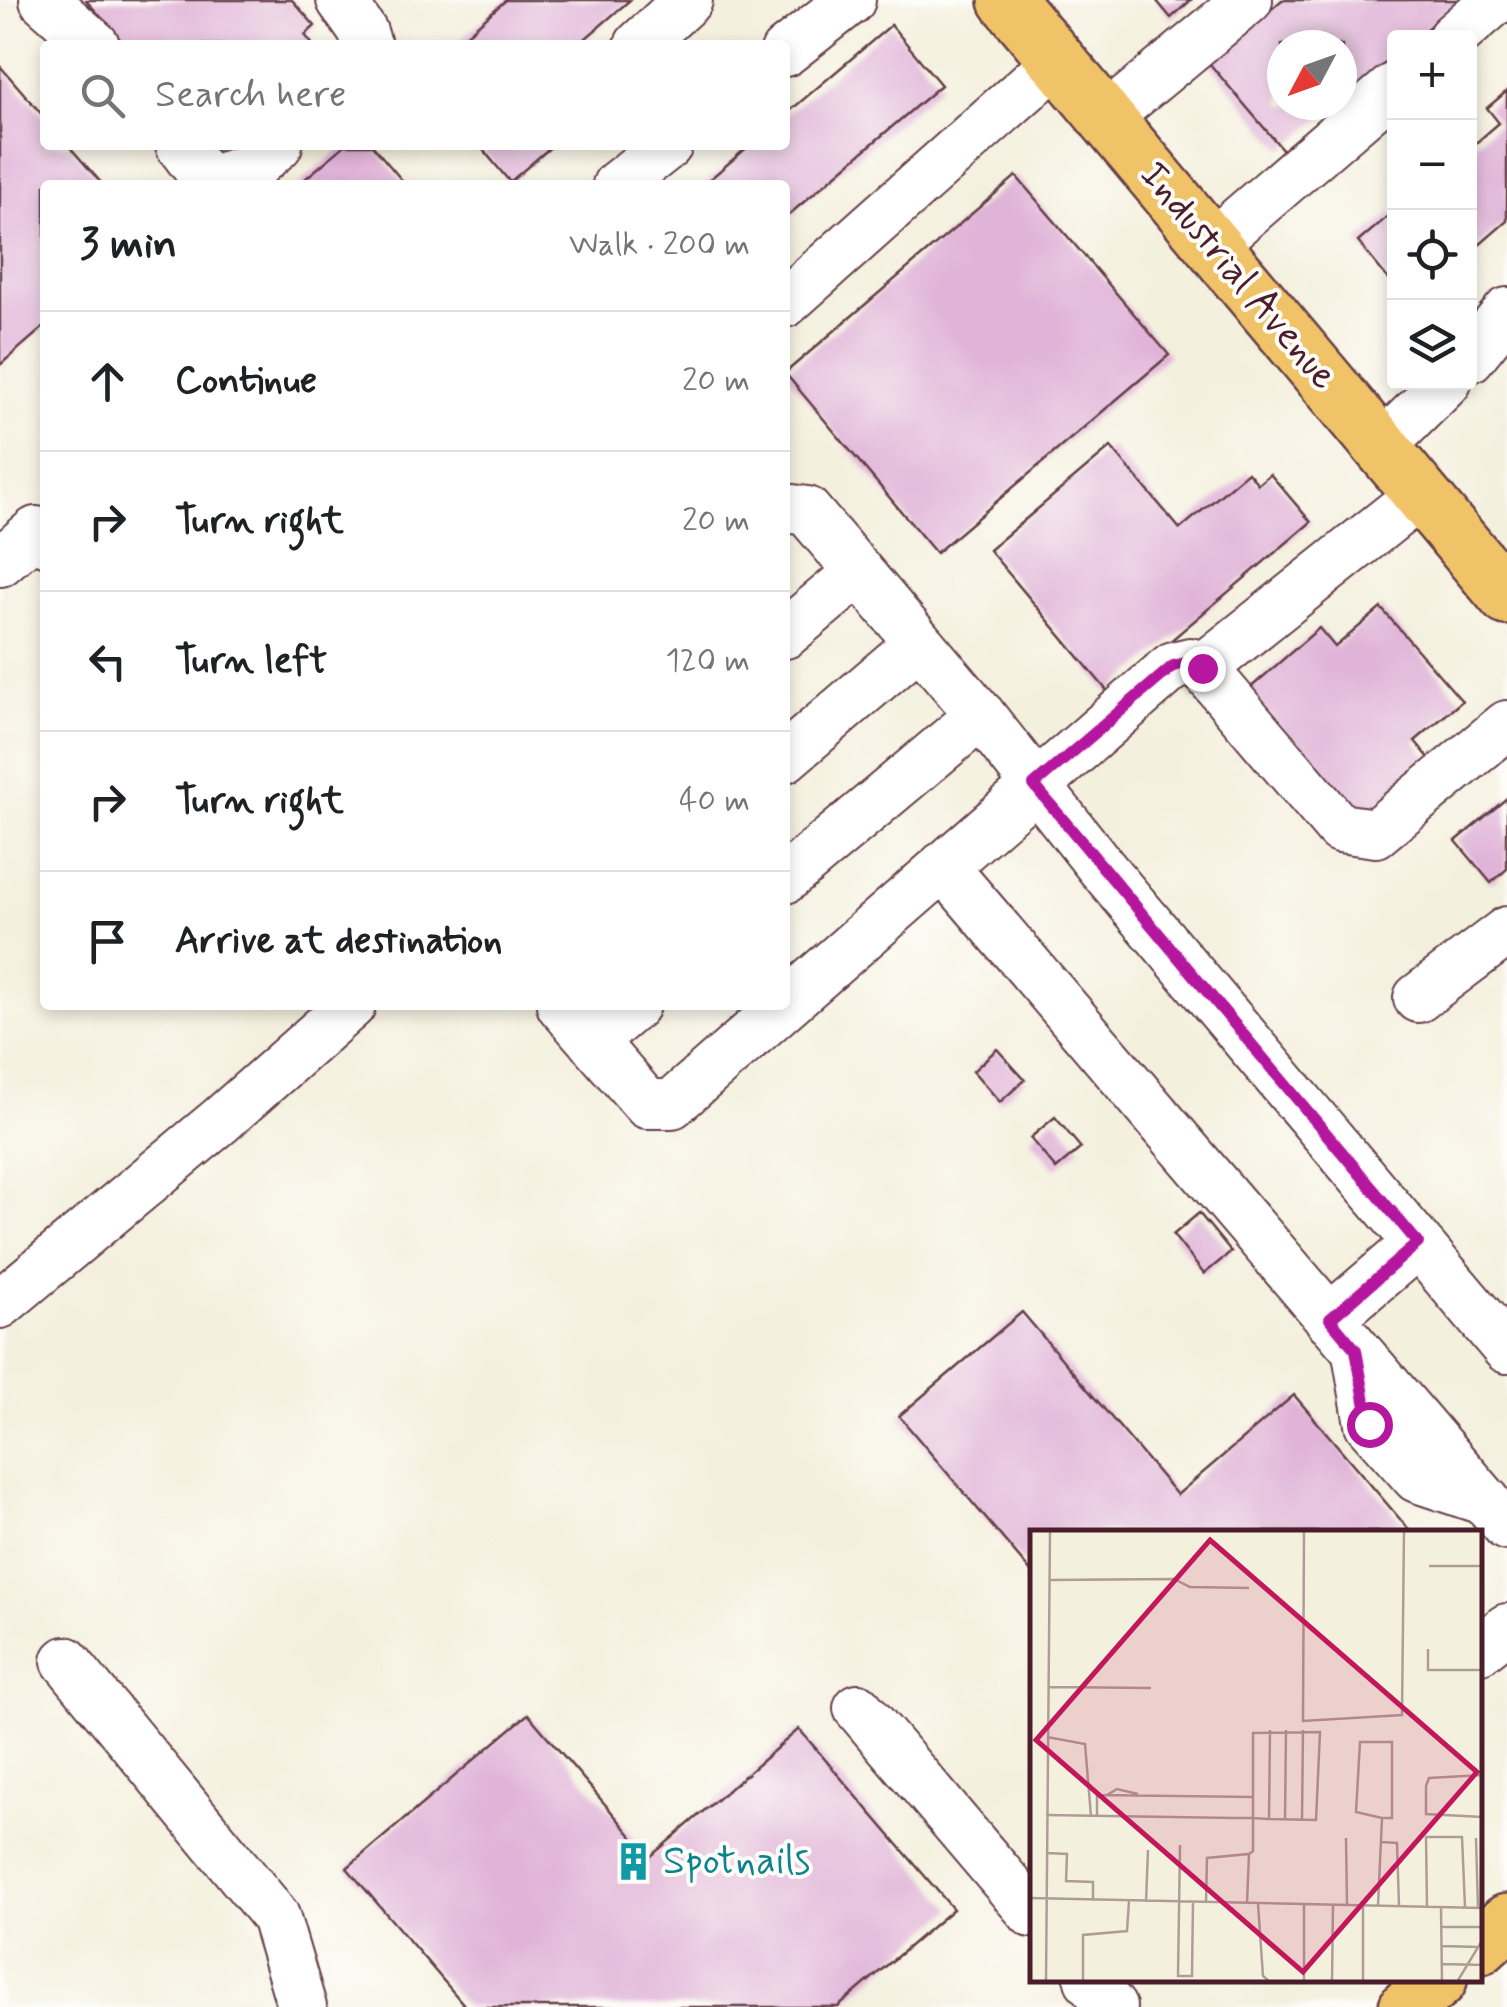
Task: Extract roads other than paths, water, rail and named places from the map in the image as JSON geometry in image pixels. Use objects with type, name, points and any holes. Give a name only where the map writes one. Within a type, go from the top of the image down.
[{"type":"main road","name":"Industrial Avenue","points":[[1007,0],[1507,597]]},
{"type":"main road","points":[[1482,1944],[1507,1922]]},
{"type":"main road","points":[[1407,2007],[1438,1982]]},
{"type":"lane","points":[[44,0],[89,40]]},
{"type":"lane","points":[[341,0],[365,40]]},
{"type":"lane","points":[[644,40],[688,0]]},
{"type":"lane","points":[[790,48],[851,0]]},
{"type":"lane","points":[[1106,118],[1248,0]]},
{"type":"lane","points":[[1461,30],[1496,0]]},
{"type":"lane","points":[[790,298],[1058,60]]},
{"type":"lane","points":[[1212,244],[1387,93]]},
{"type":"lane","points":[[184,150],[206,180]]},
{"type":"lane","points":[[214,180],[255,165],[272,150]]},
{"type":"lane","points":[[624,180],[658,150]]},
{"type":"lane","points":[[1477,349],[1507,312]]},
{"type":"lane","points":[[1381,447],[1439,390]]},
{"type":"lane","points":[[1202,668],[1421,494]]},
{"type":"lane","points":[[790,509],[807,512],[859,572],[1507,1349]]},
{"type":"lane","points":[[0,562],[36,531],[40,535]]},
{"type":"lane","points":[[790,630],[859,572]]},
{"type":"lane","points":[[790,754],[919,643]]},
{"type":"lane","points":[[790,1001],[1173,666],[1190,662],[1202,668],[1339,828],[1376,832],[1507,725]]},
{"type":"lane","points":[[790,875],[980,715]]},
{"type":"lane","points":[[943,866],[1496,1514]]},
{"type":"lane","points":[[1418,998],[1507,932]]},
{"type":"lane","points":[[0,1304],[221,1120],[345,1010]]},
{"type":"lane","points":[[565,1010],[647,1104],[672,1104],[779,1010]]},
{"type":"lane","points":[[592,1041],[629,1010]]},
{"type":"lane","points":[[1343,1334],[1418,1243]]},
{"type":"lane","points":[[66,1661],[274,1916],[302,2007]]},
{"type":"lane","points":[[858,1708],[1030,1910]]},
{"type":"lane","points":[[1091,1982],[1112,2007]]},
{"type":"place","name":"Spotnails","points":[[633,1862]]}]
